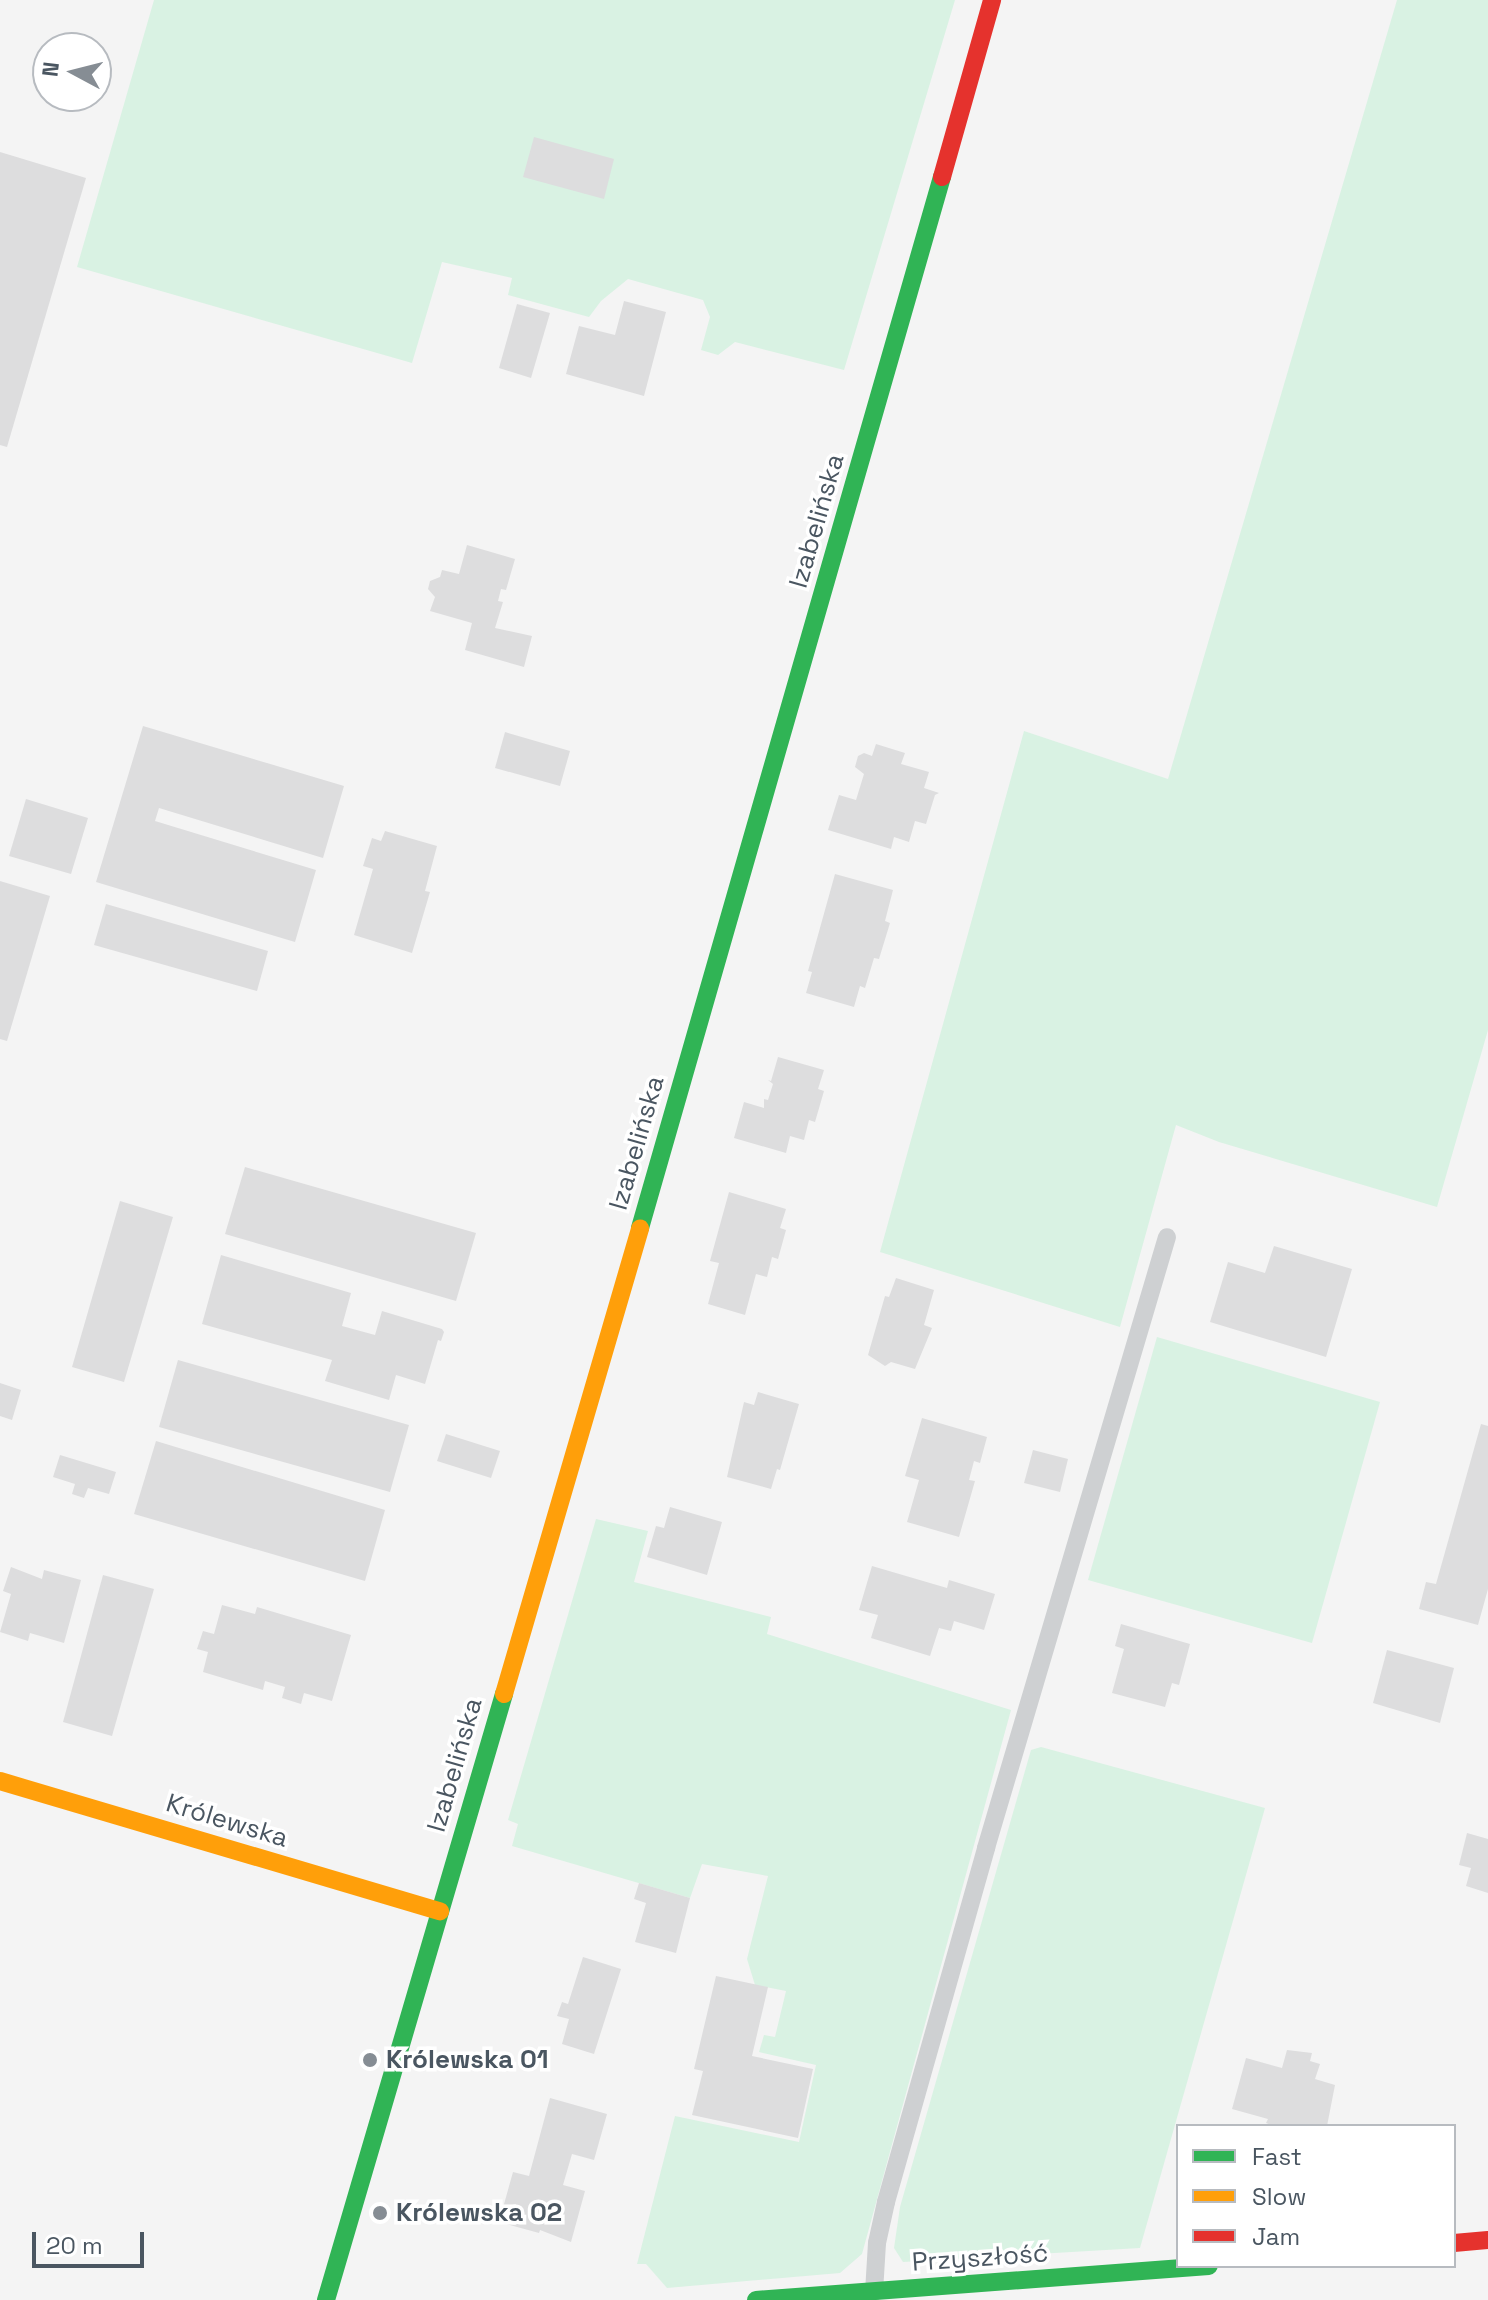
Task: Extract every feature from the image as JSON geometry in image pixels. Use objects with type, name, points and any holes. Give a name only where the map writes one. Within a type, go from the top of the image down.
[{"type":"street","name":"Izabelińska","points":[[326,2300],[752,846],[992,0]]},
{"type":"street","name":"Królewska","points":[[0,1781],[440,1911]]},
{"type":"street","points":[[1456,2243],[1488,2240]]},
{"type":"street","name":"Przyszłość","points":[[756,2300],[1183,2268]]},
{"type":"lane","points":[[874,2292],[877,2243],[886,2202],[986,1848],[1167,1237]]},
{"type":"green space","points":[[154,0],[955,0],[844,370],[735,342],[718,355],[701,350],[710,317],[703,300],[628,279],[601,301],[589,317],[508,295],[512,278],[442,262],[412,363],[77,267]]},
{"type":"green space","points":[[1397,0],[1488,0],[1488,1030],[1437,1207],[1219,1142],[1176,1125],[1120,1327],[880,1252],[1024,731],[1168,779]]},
{"type":"green space","points":[[1157,1337],[1380,1402],[1312,1643],[1088,1580]]},
{"type":"green space","points":[[596,1519],[648,1531],[634,1582],[771,1617],[767,1634],[1011,1710],[862,2254],[840,2273],[667,2288],[646,2264],[637,2264],[675,2116],[799,2142],[816,2065],[759,2052],[764,2035],[775,2037],[786,1991],[755,1985],[747,1959],[768,1876],[702,1864],[690,1898],[512,1846],[518,1824],[508,1820]]},
{"type":"green space","points":[[1041,1747],[1265,1808],[1140,2248],[903,2262],[894,2248],[900,2207],[1031,1750]]},
{"type":"building","points":[[534,137],[614,159],[604,199],[523,177]]},
{"type":"building","points":[[0,152],[86,178],[7,447],[0,445]]},
{"type":"building","points":[[624,301],[666,312],[644,396],[566,374],[579,326],[615,335]]},
{"type":"building","points":[[517,304],[550,313],[531,378],[499,368]]},
{"type":"building","points":[[467,545],[515,559],[506,590],[501,589],[498,601],[503,602],[495,628],[532,636],[524,667],[465,650],[472,623],[430,611],[435,597],[428,589],[430,581],[440,577],[442,570],[459,574]]},
{"type":"building","points":[[143,726],[344,786],[323,858],[159,808],[155,821],[316,870],[295,942],[96,882]]},
{"type":"building","points":[[505,732],[570,751],[560,786],[495,768]]},
{"type":"building","points":[[876,744],[905,753],[901,764],[929,772],[924,788],[939,793],[935,795],[926,824],[915,821],[909,842],[894,837],[891,849],[828,830],[839,795],[856,800],[864,774],[855,767],[858,756],[864,753],[872,756]]},
{"type":"building","points":[[26,799],[88,818],[71,874],[9,856]]},
{"type":"building","points":[[385,831],[437,846],[425,891],[430,892],[412,953],[354,935],[373,869],[363,866],[372,838],[381,841]]},
{"type":"building","points":[[835,874],[893,890],[885,921],[890,923],[879,959],[874,958],[865,988],[860,986],[854,1007],[806,993],[812,972],[808,971]]},
{"type":"building","points":[[0,881],[50,896],[7,1041],[0,1039]]},
{"type":"building","points":[[106,904],[268,951],[257,991],[94,945]]},
{"type":"building","points":[[778,1057],[824,1070],[818,1089],[824,1091],[815,1122],[809,1120],[804,1140],[790,1136],[786,1153],[734,1138],[744,1102],[764,1108],[764,1099],[768,1100],[773,1084],[768,1080],[771,1081]]},
{"type":"building","points":[[245,1167],[476,1233],[456,1301],[225,1234]]},
{"type":"building","points":[[729,1192],[786,1209],[780,1228],[786,1230],[778,1259],[772,1257],[767,1277],[756,1274],[745,1315],[708,1304],[719,1263],[710,1261]]},
{"type":"building","points":[[120,1201],[173,1217],[124,1382],[72,1367]]},
{"type":"building","points":[[1274,1246],[1352,1269],[1326,1357],[1210,1322],[1228,1262],[1265,1273]]},
{"type":"building","points":[[221,1255],[351,1293],[342,1326],[375,1335],[382,1311],[442,1329],[444,1332],[441,1341],[438,1340],[425,1384],[396,1375],[389,1400],[325,1381],[332,1360],[202,1324]]},
{"type":"building","points":[[896,1278],[934,1290],[924,1325],[932,1328],[915,1369],[891,1362],[885,1366],[868,1355],[885,1296],[889,1297]]},
{"type":"building","points":[[178,1360],[409,1425],[390,1492],[159,1427]]},
{"type":"building","points":[[0,1383],[21,1390],[12,1420],[0,1416]]},
{"type":"building","points":[[758,1392],[799,1404],[780,1470],[777,1469],[771,1489],[727,1477],[744,1402],[754,1405]]},
{"type":"building","points":[[922,1418],[987,1437],[980,1463],[974,1461],[969,1480],[975,1481],[959,1537],[907,1522],[919,1480],[905,1476]]},
{"type":"building","points":[[1481,1424],[1488,1426],[1488,1589],[1478,1625],[1419,1609],[1426,1582],[1436,1584]]},
{"type":"building","points":[[446,1434],[500,1451],[491,1478],[437,1461]]},
{"type":"building","points":[[156,1441],[385,1510],[365,1581],[134,1514]]},
{"type":"building","points":[[1033,1450],[1068,1459],[1060,1492],[1024,1483]]},
{"type":"building","points":[[60,1455],[116,1472],[109,1494],[88,1488],[84,1498],[72,1494],[75,1484],[53,1477]]},
{"type":"building","points":[[670,1507],[722,1522],[707,1575],[647,1557],[656,1526],[664,1528]]},
{"type":"building","points":[[872,1566],[947,1588],[949,1580],[995,1594],[984,1630],[954,1621],[951,1631],[939,1628],[930,1656],[871,1638],[878,1615],[859,1610]]},
{"type":"building","points":[[11,1567],[42,1579],[44,1570],[81,1580],[64,1643],[30,1633],[28,1641],[0,1632],[11,1594],[3,1591]]},
{"type":"building","points":[[103,1575],[154,1589],[112,1736],[63,1722]]},
{"type":"building","points":[[222,1605],[255,1614],[257,1607],[351,1635],[332,1701],[304,1693],[301,1704],[282,1698],[285,1687],[265,1681],[263,1690],[203,1672],[208,1652],[197,1649],[203,1631],[214,1634]]},
{"type":"building","points":[[1121,1624],[1190,1644],[1179,1685],[1172,1683],[1165,1707],[1112,1693],[1124,1649],[1115,1646]]},
{"type":"building","points":[[1387,1650],[1454,1668],[1440,1723],[1373,1703]]},
{"type":"building","points":[[1467,1833],[1488,1839],[1488,1893],[1466,1886],[1471,1868],[1459,1865]]},
{"type":"building","points":[[639,1883],[690,1898],[676,1953],[635,1942],[646,1903],[634,1899]]},
{"type":"building","points":[[583,1957],[621,1969],[594,2054],[562,2044],[569,2019],[557,2016],[562,2002],[568,2004]]},
{"type":"building","points":[[716,1976],[768,1987],[752,2056],[813,2069],[798,2138],[692,2115],[703,2071],[694,2069]]},
{"type":"building","points":[[1287,2050],[1312,2053],[1310,2061],[1320,2064],[1315,2079],[1335,2085],[1327,2124],[1269,2124],[1266,2123],[1268,2119],[1232,2109],[1246,2058],[1282,2068]]},
{"type":"building","points":[[550,2098],[607,2114],[594,2160],[572,2154],[563,2185],[585,2191],[571,2242],[540,2230],[539,2233],[499,2222],[513,2172],[529,2176]]},
{"type":"traffic: fast","points":[[640,1228],[942,177]]},
{"type":"traffic: fast","points":[[326,2300],[504,1694]]},
{"type":"traffic: fast","points":[[756,2300],[1182,2268]]},
{"type":"traffic: slow","points":[[504,1694],[640,1228]]},
{"type":"traffic: slow","points":[[0,1781],[440,1911]]},
{"type":"traffic: jam","points":[[942,177],[992,0]]},
{"type":"traffic: jam","points":[[1456,2243],[1488,2240]]},
{"type":"place","name":"Królewska 01","points":[[370,2060]]},
{"type":"place","name":"Królewska 02","points":[[380,2213]]}]
